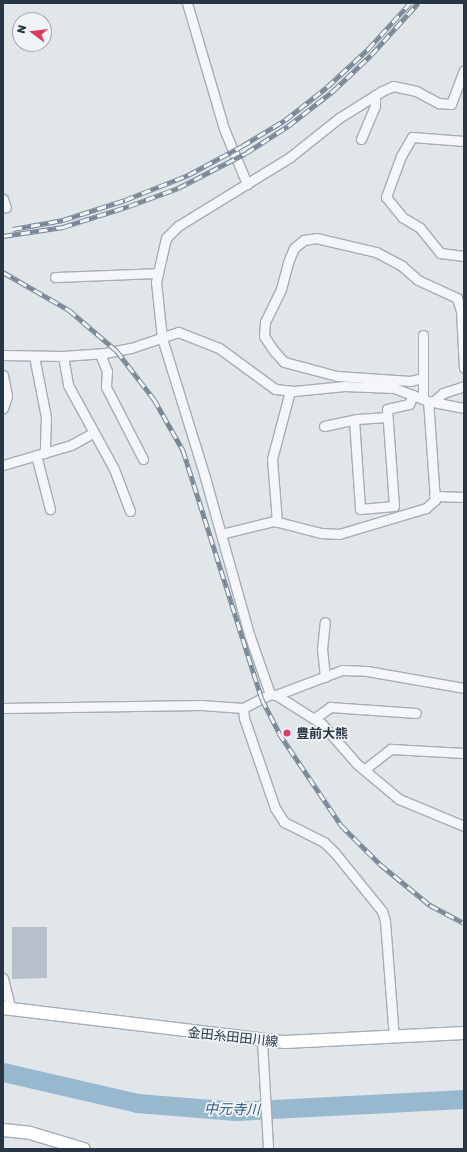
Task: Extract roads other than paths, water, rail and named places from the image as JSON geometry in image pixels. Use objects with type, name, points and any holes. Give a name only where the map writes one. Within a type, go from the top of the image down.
[{"type":"main road","name":"金田糸田田川線","points":[[7,1008],[262,1044],[464,1034]]},
{"type":"main road","points":[[3,1130],[30,1133],[84,1149]]},
{"type":"street","points":[[187,3],[224,129],[247,184]]},
{"type":"street","points":[[464,70],[463,80],[451,104],[439,103],[416,92],[393,86],[375,94],[290,157],[178,226],[166,238],[158,273],[158,322],[162,338],[222,534],[249,634],[273,695],[315,718],[357,764],[400,799],[464,826]]},
{"type":"street","points":[[361,139],[375,106],[375,94]]},
{"type":"street","points":[[464,141],[412,137],[401,156],[386,197],[402,217],[420,228],[440,253],[464,256]]},
{"type":"street","points":[[423,378],[410,381],[337,376],[284,362],[274,351],[264,336],[264,322],[281,289],[288,262],[294,248],[304,240],[316,238],[376,252],[402,266],[418,280],[457,298],[461,311],[464,368]]},
{"type":"street","points":[[56,277],[158,273]]},
{"type":"street","points":[[3,355],[63,356],[100,354],[131,348],[162,338],[167,334],[178,332],[219,348],[247,367],[266,385],[274,389],[290,391],[345,386],[394,388],[428,400],[464,408]]},
{"type":"street","points":[[222,534],[261,523],[278,522],[321,534],[339,534],[409,515],[426,508],[435,500],[428,400],[423,378],[423,336]]},
{"type":"street","points":[[100,354],[107,371],[106,387],[143,459]]},
{"type":"street","points":[[34,356],[46,417],[40,454],[50,510]]},
{"type":"street","points":[[63,356],[68,385],[114,469],[130,510]]},
{"type":"street","points":[[3,375],[7,396],[3,408]]},
{"type":"street","points":[[428,400],[464,386]]},
{"type":"street","points":[[278,522],[272,459],[290,391]]},
{"type":"street","points":[[354,420],[360,509],[394,506],[387,409],[408,404],[413,395]]},
{"type":"street","points":[[324,426],[354,420],[387,417]]},
{"type":"street","points":[[3,464],[71,446],[93,433]]},
{"type":"street","points":[[434,496],[464,497]]},
{"type":"street","points":[[325,622],[322,649],[325,677]]},
{"type":"street","points":[[3,708],[201,705],[243,708],[273,695],[342,670],[367,671],[464,688]]},
{"type":"street","points":[[315,718],[330,707],[416,713]]},
{"type":"street","points":[[243,708],[244,718],[275,808],[284,822],[324,842],[382,911],[385,921],[394,1037]]},
{"type":"street","points":[[365,769],[391,748],[464,753]]},
{"type":"street","points":[[3,978],[7,1008]]},
{"type":"street","points":[[262,1044],[268,1149]]},
{"type":"waterway","name":"中元寺川","points":[[3,1072],[137,1103],[236,1111],[464,1099]]},
{"type":"railway","points":[[13,229],[63,220],[125,200],[188,175],[242,146],[285,120],[327,87],[368,49],[410,3]]},
{"type":"railway","points":[[3,236],[63,227],[129,206],[178,188],[246,153],[288,126],[333,91],[371,55],[418,3]]},
{"type":"railway","points":[[3,272],[69,310],[117,351],[154,399],[183,450],[262,699],[279,733],[341,825],[380,864],[430,905],[464,923]]},
{"type":"place","name":"豊前大熊","points":[[287,733]]}]
